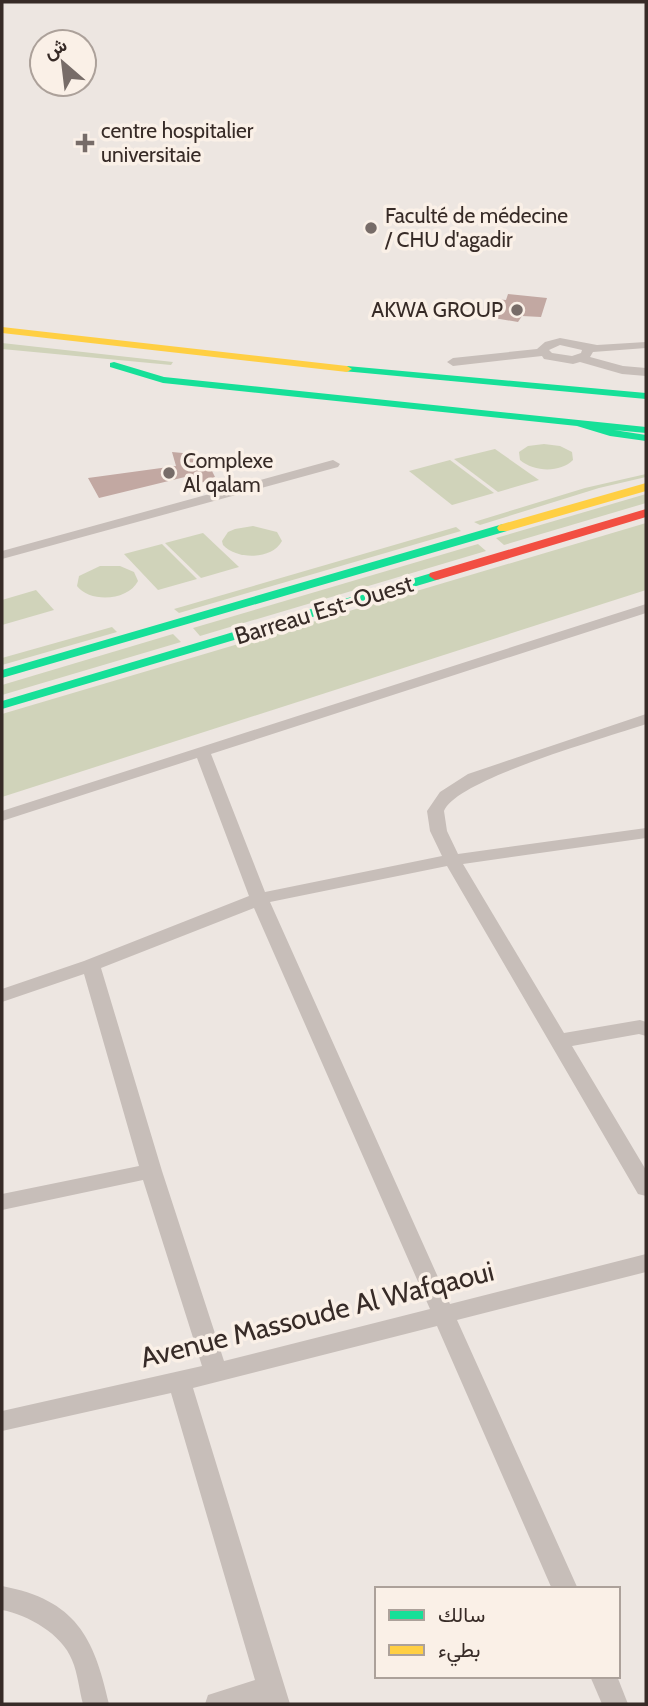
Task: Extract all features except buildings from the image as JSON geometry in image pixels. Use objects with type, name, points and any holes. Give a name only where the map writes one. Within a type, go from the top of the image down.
[{"type":"main road","points":[[2,330],[360,370],[646,396]]},
{"type":"main road","points":[[2,340],[646,406]]},
{"type":"main road","points":[[646,418],[108,364],[130,373],[163,380],[646,430]]},
{"type":"main road","points":[[581,424],[610,433],[646,438]]},
{"type":"main road","points":[[627,491],[646,481]]},
{"type":"main road","name":"Barreau Est-Ouest","points":[[2,674],[646,487]]},
{"type":"main road","name":"Barreau Est-Ouest","points":[[2,705],[646,513]]},
{"type":"street","points":[[544,352],[546,345],[559,341],[576,342],[584,353],[622,370],[646,372]]},
{"type":"street","points":[[453,362],[544,352],[564,360],[584,353],[646,345]]},
{"type":"street","points":[[631,347],[646,352]]},
{"type":"street","points":[[2,555],[333,464]]},
{"type":"street","points":[[2,816],[646,608]]},
{"type":"street","points":[[646,719],[474,778],[448,791],[436,805],[433,819],[452,860],[646,1188]]},
{"type":"street","points":[[202,751],[259,900],[564,1587]]},
{"type":"street","points":[[2,996],[91,965],[259,900],[367,875],[452,860],[646,833]]},
{"type":"street","points":[[91,965],[151,1171],[216,1373]]},
{"type":"street","points":[[559,1041],[646,1028]]},
{"type":"street","points":[[2,1202],[151,1171]]},
{"type":"street","name":"Avenue Massoude Al Wafqaoui","points":[[2,1421],[216,1373],[441,1313],[646,1263]]},
{"type":"street","points":[[179,1380],[274,1696],[218,1704]]},
{"type":"street","points":[[2,1598],[13,1599],[53,1619],[80,1648],[96,1704]]},
{"type":"street","points":[[604,1678],[615,1704]]},
{"type":"green space","points":[[2,343],[173,362],[171,365],[2,349]]},
{"type":"green space","points":[[528,446],[560,446],[572,452],[573,460],[554,469],[539,469],[520,460],[519,452]]},
{"type":"green space","points":[[495,449],[539,480],[498,492],[454,459]]},
{"type":"green space","points":[[450,460],[494,493],[452,505],[409,471]]},
{"type":"green space","points":[[646,474],[646,477],[599,488],[480,525],[474,522],[585,488]]},
{"type":"green space","points":[[646,494],[646,503],[504,545],[496,538]]},
{"type":"green space","points":[[646,523],[646,590],[2,797],[2,714]]},
{"type":"green space","points":[[253,526],[277,532],[282,541],[271,552],[254,556],[237,553],[223,545],[222,541],[228,532]]},
{"type":"green space","points":[[456,527],[461,531],[179,613],[174,609]]},
{"type":"green space","points":[[203,533],[239,567],[201,578],[165,543]]},
{"type":"green space","points":[[162,544],[197,579],[158,590],[124,554]]},
{"type":"green space","points":[[478,544],[486,551],[200,636],[193,628]]},
{"type":"green space","points":[[100,566],[120,566],[134,572],[138,581],[126,593],[109,597],[91,595],[77,586],[79,576]]},
{"type":"green space","points":[[36,590],[54,610],[2,625],[2,600]]},
{"type":"green space","points":[[112,627],[117,632],[2,665],[2,658]]},
{"type":"green space","points":[[173,634],[181,642],[2,695],[2,685]]},
{"type":"traffic: fast","points":[[114,365],[163,380],[646,430]]},
{"type":"traffic: fast","points":[[347,369],[646,396]]},
{"type":"traffic: fast","points":[[581,424],[610,433],[646,438]]},
{"type":"traffic: fast","points":[[2,674],[503,528]]},
{"type":"traffic: fast","points":[[2,705],[435,576]]},
{"type":"traffic: slow","points":[[2,330],[347,369]]},
{"type":"traffic: slow","points":[[503,528],[646,487]]},
{"type":"traffic: jam","points":[[435,576],[646,513]]},
{"type":"place","name":"centre hospitalier universitaie","points":[[85,143]]},
{"type":"place","name":"Faculté de médecine / CHU d'agadir","points":[[371,228]]},
{"type":"place","name":"AKWA GROUP","points":[[517,310]]},
{"type":"place","name":"Complexe Al qalam","points":[[169,473]]}]
